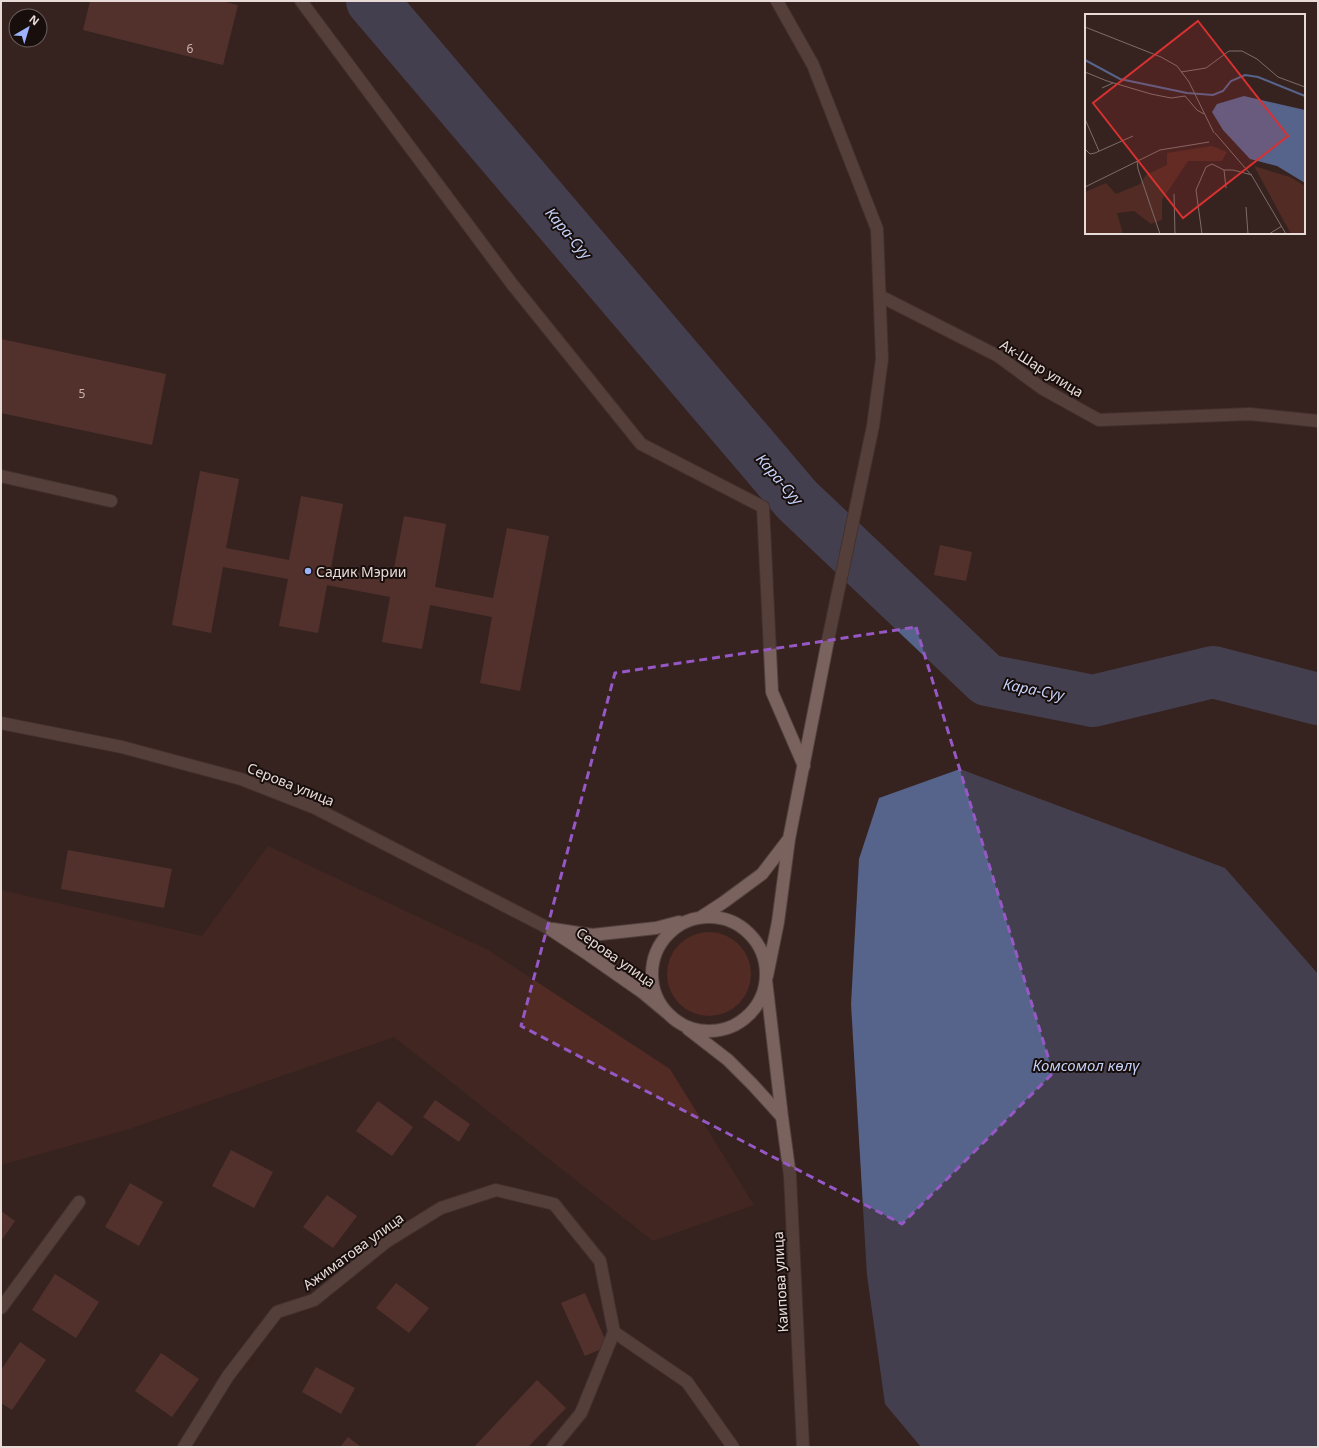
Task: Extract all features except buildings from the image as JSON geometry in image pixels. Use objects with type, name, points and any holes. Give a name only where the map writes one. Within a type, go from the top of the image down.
[{"type":"street","points":[[302,1],[512,284],[641,444],[763,508],[772,692],[804,766]]},
{"type":"street","points":[[684,1026],[705,1031],[727,1029],[746,1018],[760,1001],[778,922],[789,839],[829,635],[873,426],[882,359],[877,228],[813,66],[777,1]]},
{"type":"street","name":"Ак-Шар улица","points":[[880,296],[998,356],[1043,389],[1100,420],[1250,414],[1318,421]]},
{"type":"street","points":[[1,476],[110,501]]},
{"type":"street","name":"Серова улица","points":[[1,723],[122,747],[241,779],[315,808],[548,928],[642,992],[666,1012]]},
{"type":"street","points":[[782,1117],[728,1060],[666,1012],[654,992],[651,969],[658,947],[672,929],[724,902],[762,874],[789,839]]},
{"type":"street","points":[[697,917],[721,917],[739,925],[754,938],[764,956],[766,978]]},
{"type":"street","name":"Серова улица","points":[[548,928],[592,935],[656,928],[697,917]]},
{"type":"street","name":"Каипова улица","points":[[766,978],[790,1176],[803,1447]]},
{"type":"street","name":"Ажиматова улица","points":[[184,1447],[228,1376],[277,1312],[314,1300],[386,1242],[441,1208],[496,1190],[554,1204],[600,1261],[614,1332]]},
{"type":"street","points":[[1,1308],[79,1202]]},
{"type":"street","points":[[553,1447],[580,1413],[614,1332],[687,1382],[733,1447]]},
{"type":"highlighted area","points":[[916,627],[1053,1073],[902,1224],[521,1026],[615,673]]},
{"type":"shaded area","points":[[268,846],[488,950],[670,1069],[754,1205],[653,1241],[394,1037],[129,1129],[1,1165],[1,890],[202,936]]},
{"type":"shaded area","points":[[709,932],[717,933],[732,939],[744,951],[750,966],[750,982],[744,997],[732,1009],[717,1015],[709,1016],[701,1015],[686,1009],[674,997],[668,982],[667,974],[668,966],[674,951],[686,939],[701,933]]},
{"type":"water","name":"Комсомол көлү","points":[[960,769],[1225,868],[1318,974],[1318,1447],[921,1447],[885,1404],[867,1275],[851,1004],[859,859],[879,798]]},
{"type":"waterway","name":"Кара-Суу","points":[[372,1],[797,500],[987,680],[1093,701],[1213,672],[1318,699]]},
{"type":"place","name":"Садик Мэрии","points":[[308,571]]}]
